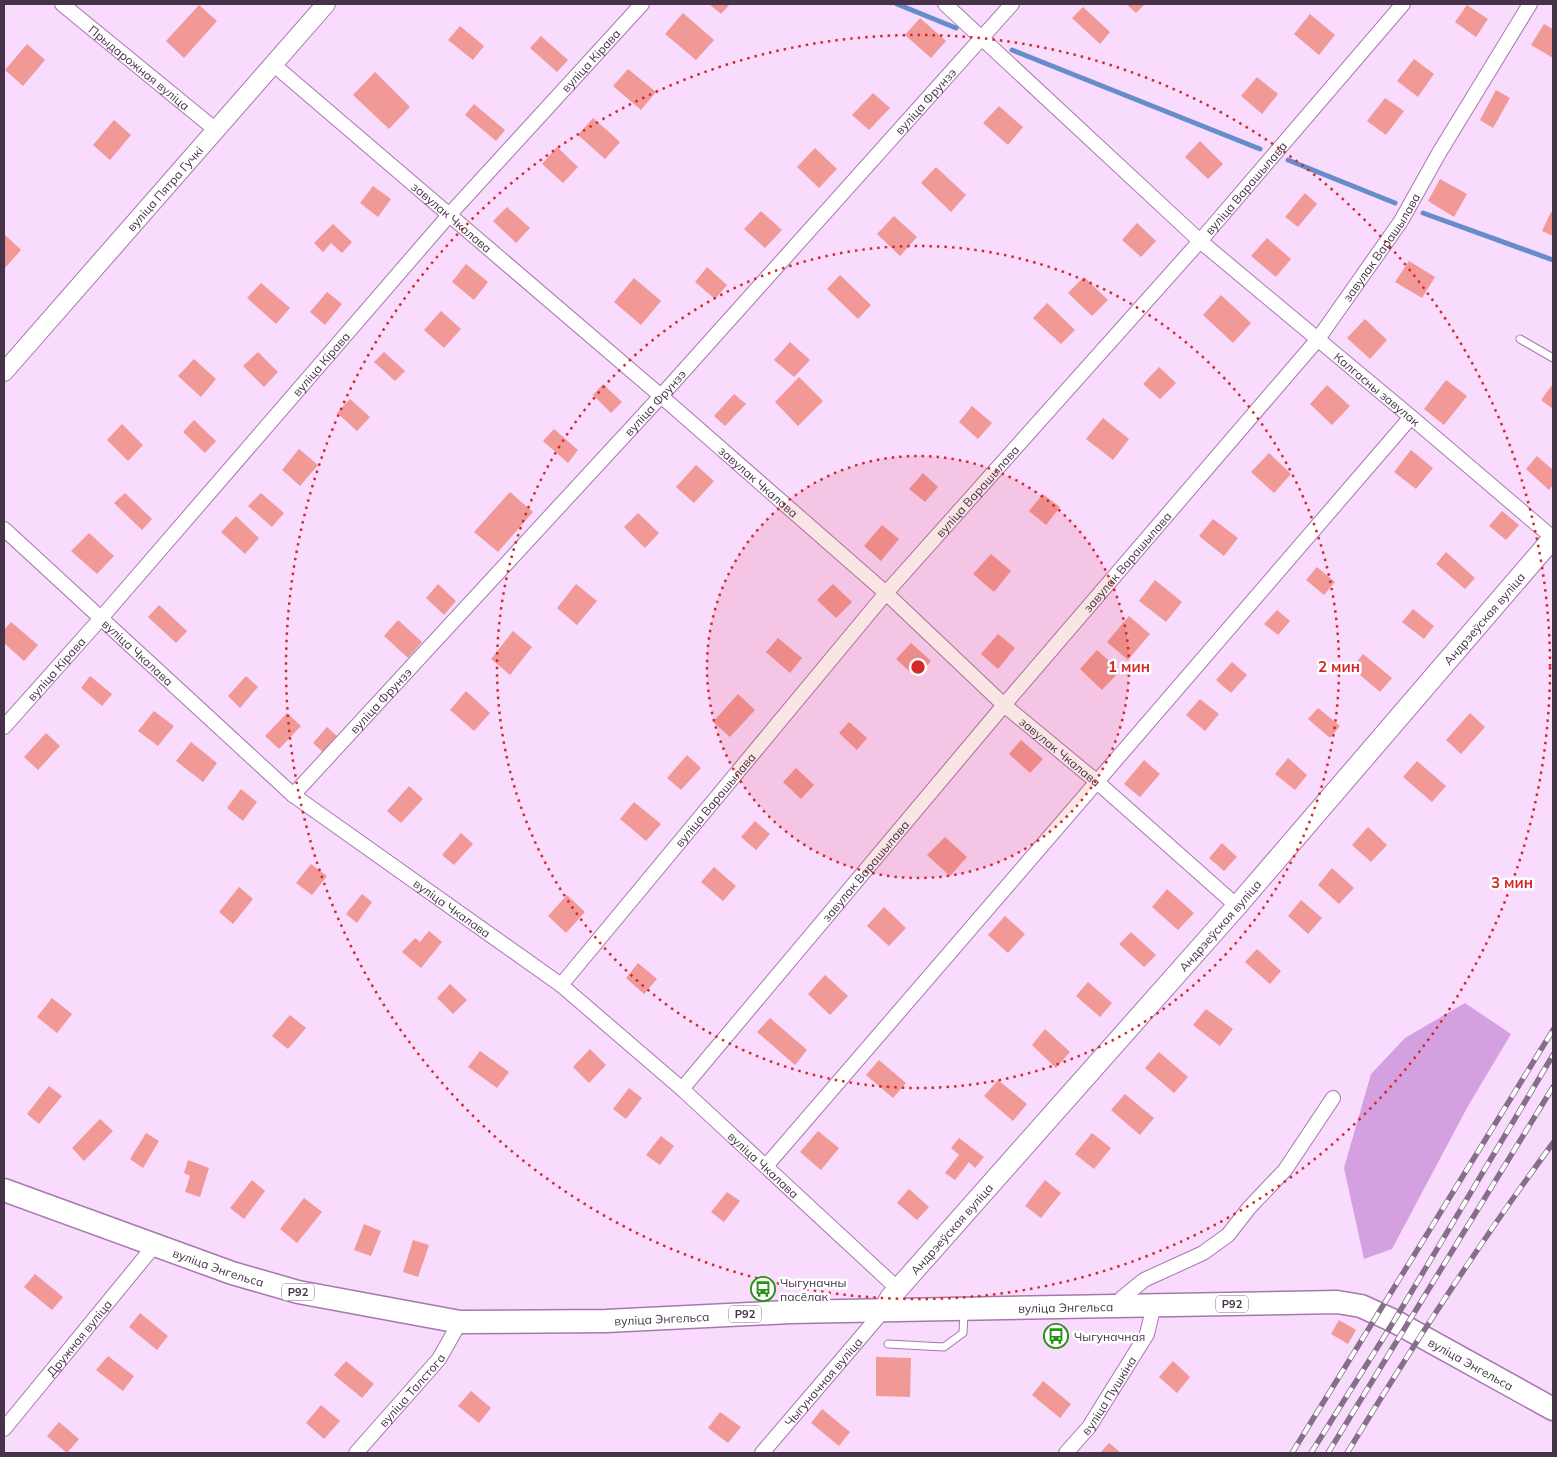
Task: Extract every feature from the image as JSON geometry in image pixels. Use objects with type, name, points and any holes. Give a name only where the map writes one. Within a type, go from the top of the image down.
[{"type":"main road","name":"Андрэеўская вуліца","points":[[884,1310],[890,1298],[1237,906],[1553,538]]},
{"type":"main road","name":"вуліца Энгельса","points":[[4,1190],[232,1274],[298,1292],[460,1322],[606,1321],[790,1312],[1337,1302],[1361,1306],[1394,1321],[1553,1410]]},
{"type":"street","name":"Прыдарожная вуліца","points":[[62,4],[216,130]]},
{"type":"street","name":"вуліца Пятра Гучкі","points":[[4,372],[326,4]]},
{"type":"street","name":"вуліца Кірава","points":[[4,726],[102,617],[450,214],[642,4]]},
{"type":"street","name":"Калгасны завулак","points":[[945,4],[1200,241],[1553,538]]},
{"type":"street","name":"вуліца Фрунзэ","points":[[292,795],[661,396],[1012,4]]},
{"type":"street","name":"вуліца Варашылава","points":[[561,985],[886,593],[1200,241],[1403,4]]},
{"type":"street","name":"завулак Варашылава","points":[[682,1088],[1004,705],[1318,339],[1401,221],[1438,153],[1530,4]]},
{"type":"street","name":"завулак Чкалава","points":[[274,65],[661,396],[886,593],[1004,705],[1096,781],[1237,906]]},
{"type":"street","points":[[767,1165],[1411,417]]},
{"type":"street","name":"вуліца Чкалава","points":[[4,529],[102,617],[292,795],[561,985],[682,1088],[767,1165],[898,1289]]},
{"type":"street","points":[[1119,1306],[1122,1298],[1144,1280],[1203,1253],[1228,1236],[1249,1208],[1285,1170],[1333,1098]]},
{"type":"street","name":"Дружная вуліца","points":[[4,1429],[154,1246]]},
{"type":"street","name":"вуліца Пушкіна","points":[[1066,1453],[1089,1427],[1147,1334],[1154,1305]]},
{"type":"street","name":"Чыгуначная вуліца","points":[[762,1453],[884,1310]]},
{"type":"street","name":"вуліца Талстога","points":[[356,1453],[439,1359],[460,1322]]},
{"type":"lane","points":[[1520,339],[1553,358]]},
{"type":"lane","points":[[888,1344],[944,1347],[963,1333],[964,1309]]},
{"type":"shaded area","points":[[1465,1003],[1511,1034],[1468,1106],[1392,1249],[1364,1259],[1344,1168],[1371,1074],[1405,1038]]},
{"type":"building","points":[[709,4],[730,4],[721,14]]},
{"type":"building","points":[[1126,4],[1145,4],[1136,13]]},
{"type":"building","points":[[199,5],[217,21],[184,58],[166,41]]},
{"type":"building","points":[[1467,5],[1488,19],[1476,37],[1455,22]]},
{"type":"building","points":[[1083,7],[1110,32],[1100,44],[1072,18]]},
{"type":"building","points":[[683,13],[714,40],[696,60],[665,34]]},
{"type":"building","points":[[1310,14],[1335,35],[1319,55],[1294,34]]},
{"type":"building","points":[[920,18],[946,41],[931,58],[905,35]]},
{"type":"building","points":[[1544,24],[1553,29],[1553,58],[1531,45]]},
{"type":"building","points":[[460,26],[484,46],[473,60],[448,40]]},
{"type":"building","points":[[541,36],[568,60],[557,72],[530,48]]},
{"type":"building","points":[[27,44],[45,60],[23,86],[5,70]]},
{"type":"building","points":[[1414,59],[1434,74],[1418,97],[1397,81]]},
{"type":"building","points":[[628,69],[656,92],[641,110],[613,86]]},
{"type":"building","points":[[375,72],[410,107],[389,129],[353,95]]},
{"type":"building","points":[[1257,77],[1278,94],[1262,114],[1241,96]]},
{"type":"building","points":[[1496,90],[1510,98],[1493,128],[1480,120]]},
{"type":"building","points":[[873,93],[890,108],[869,130],[852,115]]},
{"type":"building","points":[[1385,98],[1404,111],[1386,135],[1367,121]]},
{"type":"building","points":[[474,104],[505,130],[496,141],[465,115]]},
{"type":"building","points":[[999,106],[1023,127],[1008,145],[983,123]]},
{"type":"building","points":[[593,118],[620,142],[605,159],[578,135]]},
{"type":"building","points":[[114,120],[131,135],[110,160],[93,145]]},
{"type":"building","points":[[1200,141],[1223,164],[1208,179],[1185,157]]},
{"type":"building","points":[[557,147],[578,167],[563,183],[542,164]]},
{"type":"building","points":[[815,148],[837,169],[819,188],[797,167]]},
{"type":"building","points":[[936,167],[966,195],[951,212],[921,183]]},
{"type":"building","points":[[1440,179],[1467,194],[1454,217],[1428,201]]},
{"type":"building","points":[[373,186],[391,199],[378,217],[360,203]]},
{"type":"building","points":[[1305,193],[1317,204],[1298,227],[1285,217]]},
{"type":"building","points":[[507,207],[530,228],[516,243],[493,221]]},
{"type":"building","points":[[761,211],[782,230],[765,248],[744,229]]},
{"type":"building","points":[[1551,212],[1553,213],[1553,236],[1542,231]]},
{"type":"building","points":[[894,216],[917,237],[900,256],[877,234]]},
{"type":"building","points":[[1137,223],[1156,241],[1141,257],[1122,240]]},
{"type":"building","points":[[333,224],[352,242],[342,253],[331,243],[323,252],[314,243]]},
{"type":"building","points":[[4,234],[21,250],[4,269]]},
{"type":"building","points":[[1267,238],[1291,259],[1276,277],[1251,256]]},
{"type":"building","points":[[1409,261],[1435,277],[1422,298],[1395,282]]},
{"type":"building","points":[[466,264],[488,282],[474,300],[452,282]]},
{"type":"building","points":[[707,267],[727,285],[715,299],[695,282]]},
{"type":"building","points":[[840,275],[871,305],[858,319],[827,289]]},
{"type":"building","points":[[1084,277],[1108,300],[1092,316],[1068,293]]},
{"type":"building","points":[[634,278],[661,301],[641,325],[614,302]]},
{"type":"building","points":[[261,283],[290,308],[276,324],[247,298]]},
{"type":"building","points":[[327,292],[342,304],[325,325],[310,312]]},
{"type":"building","points":[[1221,295],[1251,323],[1233,343],[1203,315]]},
{"type":"building","points":[[1047,303],[1075,330],[1061,344],[1033,318]]},
{"type":"building","points":[[441,311],[461,329],[444,348],[424,330]]},
{"type":"building","points":[[1365,319],[1387,340],[1370,359],[1347,338]]},
{"type":"building","points":[[790,342],[810,360],[794,377],[774,360]]},
{"type":"building","points":[[258,352],[278,372],[264,387],[243,366]]},
{"type":"building","points":[[384,352],[405,371],[395,381],[374,362]]},
{"type":"building","points":[[194,359],[216,379],[201,397],[178,376]]},
{"type":"building","points":[[1159,367],[1176,383],[1160,399],[1143,384]]},
{"type":"building","points":[[799,377],[823,401],[798,426],[775,402]]},
{"type":"building","points":[[1446,380],[1467,396],[1444,425],[1424,409]]},
{"type":"building","points":[[603,384],[622,402],[611,413],[593,395]]},
{"type":"building","points":[[1553,384],[1553,409],[1541,400]]},
{"type":"building","points":[[1327,385],[1350,406],[1332,425],[1310,404]]},
{"type":"building","points":[[734,394],[746,404],[725,426],[714,416]]},
{"type":"building","points":[[350,399],[370,417],[357,431],[337,413]]},
{"type":"building","points":[[972,406],[992,423],[978,439],[959,422]]},
{"type":"building","points":[[1103,418],[1129,439],[1113,460],[1086,439]]},
{"type":"building","points":[[194,420],[216,441],[205,453],[183,432]]},
{"type":"building","points":[[122,424],[143,445],[128,461],[107,440]]},
{"type":"building","points":[[554,429],[578,450],[568,463],[543,441]]},
{"type":"building","points":[[299,449],[318,465],[300,486],[282,470]]},
{"type":"building","points":[[1411,450],[1433,468],[1416,489],[1394,472]]},
{"type":"building","points":[[1269,453],[1291,474],[1274,493],[1251,472]]},
{"type":"building","points":[[1537,456],[1553,470],[1553,485],[1549,490],[1526,469]]},
{"type":"building","points":[[696,465],[714,481],[694,503],[676,487]]},
{"type":"building","points":[[923,473],[938,487],[925,502],[909,489]]},
{"type":"building","points":[[510,492],[533,512],[498,552],[474,532]]},
{"type":"building","points":[[125,493],[152,519],[142,530],[114,503]]},
{"type":"building","points":[[261,493],[284,513],[272,527],[248,506]]},
{"type":"building","points":[[1043,494],[1060,507],[1046,525],[1029,511]]},
{"type":"building","points":[[1502,511],[1519,525],[1506,540],[1489,526]]},
{"type":"building","points":[[638,513],[659,533],[645,548],[624,527]]},
{"type":"building","points":[[236,516],[259,538],[245,554],[221,532]]},
{"type":"building","points":[[1213,519],[1238,538],[1224,556],[1199,536]]},
{"type":"building","points":[[882,525],[899,539],[881,561],[864,546]]},
{"type":"building","points":[[89,533],[114,556],[97,574],[71,551]]},
{"type":"building","points":[[1446,552],[1475,578],[1465,589],[1436,564]]},
{"type":"building","points":[[991,554],[1011,571],[994,592],[973,574]]},
{"type":"building","points":[[1317,567],[1335,582],[1324,595],[1306,580]]},
{"type":"building","points":[[1155,580],[1182,602],[1166,622],[1139,601]]},
{"type":"building","points":[[438,584],[456,601],[444,615],[426,598]]},
{"type":"building","points":[[576,584],[597,601],[577,625],[557,608]]},
{"type":"building","points":[[833,584],[852,602],[836,618],[817,600]]},
{"type":"building","points":[[159,605],[187,631],[176,643],[148,617]]},
{"type":"building","points":[[1413,609],[1434,626],[1424,639],[1402,622]]},
{"type":"building","points":[[1277,610],[1290,621],[1278,635],[1264,624]]},
{"type":"building","points":[[1129,616],[1150,634],[1128,660],[1107,642]]},
{"type":"building","points":[[398,620],[422,642],[408,658],[384,636]]},
{"type":"building","points":[[11,622],[38,645],[24,661],[4,643],[4,630]]},
{"type":"building","points":[[513,631],[532,647],[510,675],[491,659]]},
{"type":"building","points":[[998,634],[1015,648],[998,669],[981,654]]},
{"type":"building","points":[[778,638],[802,658],[790,673],[766,652]]},
{"type":"building","points":[[911,643],[931,661],[916,677],[896,659]]},
{"type":"building","points":[[1097,650],[1120,671],[1102,690],[1080,669]]},
{"type":"building","points":[[1363,654],[1392,678],[1380,692],[1352,668]]},
{"type":"building","points":[[1232,662],[1247,675],[1231,693],[1216,680]]},
{"type":"building","points":[[90,676],[112,694],[102,706],[81,688]]},
{"type":"building","points":[[246,676],[258,687],[240,708],[228,696]]},
{"type":"building","points":[[466,691],[490,713],[474,731],[450,710]]},
{"type":"building","points":[[738,694],[755,710],[730,737],[713,722]]},
{"type":"building","points":[[1200,699],[1219,714],[1205,731],[1186,715]]},
{"type":"building","points":[[1318,708],[1340,726],[1330,738],[1308,719]]},
{"type":"building","points":[[154,711],[174,726],[158,746],[138,731]]},
{"type":"building","points":[[287,713],[301,726],[279,749],[265,736]]},
{"type":"building","points":[[1470,713],[1485,727],[1461,754],[1446,740]]},
{"type":"building","points":[[849,722],[867,738],[857,750],[839,733]]},
{"type":"building","points":[[327,727],[339,738],[325,754],[313,743]]},
{"type":"building","points":[[46,733],[60,746],[38,770],[24,757]]},
{"type":"building","points":[[1021,740],[1043,759],[1030,773],[1009,754]]},
{"type":"building","points":[[191,742],[217,763],[203,782],[176,761]]},
{"type":"building","points":[[687,755],[701,768],[681,790],[667,778]]},
{"type":"building","points":[[1288,758],[1307,775],[1295,790],[1275,774]]},
{"type":"building","points":[[1144,760],[1160,774],[1140,797],[1124,784]]},
{"type":"building","points":[[1417,761],[1446,786],[1432,802],[1403,777]]},
{"type":"building","points":[[796,768],[814,785],[801,799],[783,782]]},
{"type":"building","points":[[409,786],[423,799],[401,823],[387,811]]},
{"type":"building","points":[[241,789],[257,802],[243,821],[227,808]]},
{"type":"building","points":[[634,802],[661,824],[646,841],[620,819]]},
{"type":"building","points":[[755,821],[770,834],[756,850],[741,837]]},
{"type":"building","points":[[1368,827],[1387,845],[1371,862],[1352,845]]},
{"type":"building","points":[[461,833],[473,844],[454,865],[442,855]]},
{"type":"building","points":[[945,837],[967,857],[950,876],[927,855]]},
{"type":"building","points":[[1222,843],[1237,857],[1224,871],[1209,858]]},
{"type":"building","points":[[311,864],[327,876],[312,895],[296,883]]},
{"type":"building","points":[[714,867],[736,886],[723,901],[701,882]]},
{"type":"building","points":[[1332,868],[1354,888],[1339,904],[1318,885]]},
{"type":"building","points":[[239,887],[253,899],[233,924],[219,912]]},
{"type":"building","points":[[1167,889],[1194,913],[1178,930],[1152,907]]},
{"type":"building","points":[[362,894],[372,902],[357,923],[346,914]]},
{"type":"building","points":[[567,895],[585,912],[566,933],[548,916]]},
{"type":"building","points":[[1301,900],[1322,918],[1308,934],[1288,916]]},
{"type":"building","points":[[884,907],[906,928],[889,946],[867,926]]},
{"type":"building","points":[[1005,916],[1025,934],[1008,953],[988,935]]},
{"type":"building","points":[[429,931],[442,942],[421,968],[402,952],[415,938],[420,942]]},
{"type":"building","points":[[1131,932],[1156,955],[1144,967],[1119,944]]},
{"type":"building","points":[[1257,949],[1281,971],[1270,984],[1245,962]]},
{"type":"building","points":[[638,963],[657,979],[644,994],[626,978]]},
{"type":"building","points":[[825,975],[848,996],[830,1015],[808,994]]},
{"type":"building","points":[[1088,982],[1112,1003],[1100,1017],[1076,996]]},
{"type":"building","points":[[450,984],[467,1000],[453,1014],[437,998]]},
{"type":"building","points":[[52,998],[72,1014],[57,1033],[37,1017]]},
{"type":"building","points":[[1206,1009],[1233,1029],[1220,1046],[1193,1025]]},
{"type":"building","points":[[290,1015],[306,1028],[288,1049],[272,1036]]},
{"type":"building","points":[[770,1018],[807,1050],[795,1065],[757,1032]]},
{"type":"building","points":[[1045,1029],[1070,1052],[1056,1068],[1032,1045]]},
{"type":"building","points":[[590,1049],[606,1065],[589,1083],[573,1067]]},
{"type":"building","points":[[480,1051],[509,1072],[497,1088],[468,1067]]},
{"type":"building","points":[[1159,1052],[1188,1077],[1174,1093],[1145,1068]]},
{"type":"building","points":[[879,1060],[906,1083],[893,1098],[866,1075]]},
{"type":"building","points":[[998,1080],[1027,1104],[1013,1121],[984,1096]]},
{"type":"building","points":[[49,1086],[62,1096],[39,1124],[27,1114]]},
{"type":"building","points":[[629,1088],[642,1098],[626,1119],[613,1109]]},
{"type":"building","points":[[1125,1094],[1154,1118],[1140,1135],[1111,1110]]},
{"type":"building","points":[[100,1119],[113,1131],[84,1161],[72,1148]]},
{"type":"building","points":[[818,1131],[839,1148],[821,1170],[800,1152]]},
{"type":"building","points":[[146,1133],[159,1141],[143,1168],[130,1159]]},
{"type":"building","points":[[1092,1133],[1111,1148],[1094,1169],[1075,1154]]},
{"type":"building","points":[[661,1136],[674,1146],[660,1165],[646,1155]]},
{"type":"building","points":[[959,1138],[984,1157],[975,1168],[969,1162],[955,1180],[945,1173],[959,1155],[951,1148]]},
{"type":"building","points":[[188,1160],[209,1168],[200,1197],[185,1192],[190,1176],[184,1173]]},
{"type":"building","points":[[252,1180],[265,1191],[244,1219],[230,1208]]},
{"type":"building","points":[[1045,1180],[1061,1193],[1041,1218],[1025,1206]]},
{"type":"building","points":[[909,1189],[929,1207],[917,1220],[897,1203]]},
{"type":"building","points":[[727,1192],[740,1201],[724,1222],[711,1212]]},
{"type":"building","points":[[304,1198],[322,1212],[297,1243],[280,1229]]},
{"type":"building","points":[[364,1224],[381,1231],[371,1256],[354,1250]]},
{"type":"building","points":[[413,1240],[429,1245],[418,1277],[403,1272]]},
{"type":"building","points":[[35,1274],[63,1297],[52,1310],[24,1287]]},
{"type":"building","points":[[140,1313],[168,1336],[157,1350],[129,1327]]},
{"type":"building","points":[[1339,1320],[1356,1330],[1348,1344],[1331,1334]]},
{"type":"building","points":[[108,1356],[134,1376],[123,1391],[96,1370]]},
{"type":"building","points":[[876,1357],[911,1358],[910,1397],[876,1396]]},
{"type":"building","points":[[346,1361],[374,1384],[362,1398],[334,1375]]},
{"type":"building","points":[[1173,1361],[1190,1377],[1177,1393],[1159,1377]]},
{"type":"building","points":[[1043,1381],[1071,1404],[1060,1418],[1032,1395]]},
{"type":"building","points":[[471,1391],[491,1408],[479,1423],[458,1406]]},
{"type":"building","points":[[321,1405],[340,1421],[324,1439],[306,1423]]},
{"type":"building","points":[[822,1409],[850,1432],[839,1446],[811,1423]]},
{"type":"building","points":[[720,1412],[741,1427],[728,1443],[708,1428]]},
{"type":"building","points":[[59,1422],[79,1439],[67,1453],[47,1436]]},
{"type":"building","points":[[1109,1443],[1121,1453],[1100,1453]]},
{"type":"waterway","points":[[897,4],[956,28]]},
{"type":"waterway","points":[[1012,50],[1260,149]]},
{"type":"waterway","points":[[1288,160],[1395,203]]},
{"type":"waterway","points":[[1423,213],[1553,260]]},
{"type":"railway","points":[[1292,1453],[1553,1030]]},
{"type":"railway","points":[[1311,1453],[1394,1321],[1553,1055]]},
{"type":"railway","points":[[1328,1453],[1553,1087]]},
{"type":"railway","points":[[1347,1453],[1447,1296],[1553,1143]]},
{"type":"place","name":"Чыгуначны пасёлак","points":[[763,1289]]},
{"type":"place","name":"Чыгуначная","points":[[1056,1336]]}]
